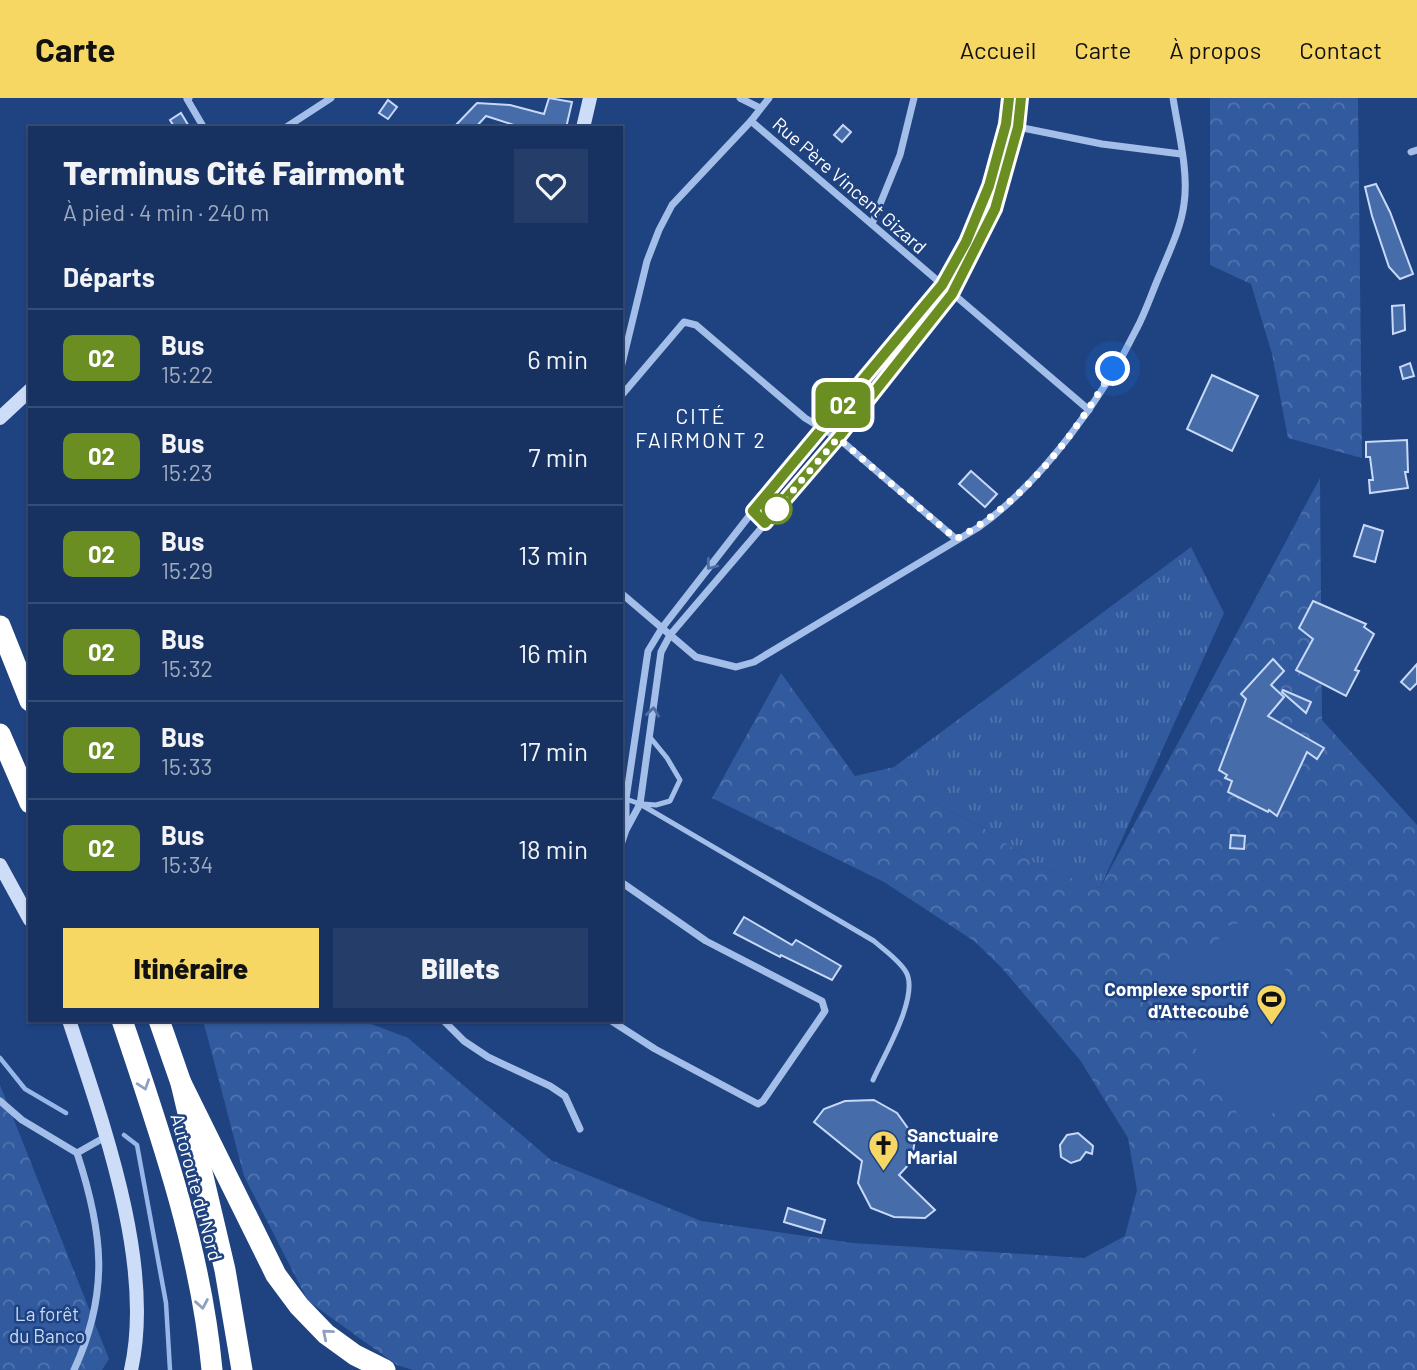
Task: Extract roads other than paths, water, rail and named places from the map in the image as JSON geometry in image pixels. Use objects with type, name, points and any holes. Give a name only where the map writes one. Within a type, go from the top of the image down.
[{"type":"highway","points":[[0,626],[28,696]]},
{"type":"highway","points":[[0,734],[28,798]]},
{"type":"highway","name":"Autoroute du Nord","points":[[123,1022],[164,1144],[198,1280],[212,1370]]},
{"type":"highway","name":"Autoroute du Nord","points":[[160,1022],[181,1083],[225,1270],[242,1370]]},
{"type":"highway","points":[[181,1083],[275,1275],[299,1306],[326,1334],[355,1355],[385,1370]]},
{"type":"street","points":[[189,98],[187,99],[203,126]]},
{"type":"street","points":[[288,126],[331,98]]},
{"type":"street","points":[[583,126],[590,98]]},
{"type":"street","points":[[740,98],[760,108]]},
{"type":"street","points":[[623,360],[647,261],[672,205],[751,121],[769,98]]},
{"type":"street","points":[[872,224],[900,155],[914,98]]},
{"type":"street","points":[[626,830],[626,800],[648,651],[662,628],[753,511],[942,285],[966,242],[989,186],[1006,124],[1009,98]]},
{"type":"street","points":[[623,839],[640,804],[661,652],[670,635],[838,438],[952,294],[995,209],[1018,127],[1021,98]]},
{"type":"street","points":[[623,595],[696,657],[736,667],[754,662],[1002,510],[1045,466],[1089,410],[1137,329],[1172,244],[1184,205],[1185,183],[1173,98]]},
{"type":"street","name":"Rue Père Vincent Gizard","points":[[751,121],[1089,410]]},
{"type":"street","points":[[1018,127],[1102,145],[1181,153]]},
{"type":"street","points":[[623,394],[684,322],[696,325],[806,418],[838,438],[956,539]]},
{"type":"street","points":[[0,418],[28,392]]},
{"type":"street","points":[[753,511],[765,523]]},
{"type":"street","points":[[0,865],[28,916]]},
{"type":"street","points":[[613,1022],[655,1049],[758,1104],[764,1101],[825,1011],[822,1001],[706,942],[623,883]]},
{"type":"street","points":[[70,1022],[107,1136],[124,1212],[136,1293],[137,1324],[131,1370]]},
{"type":"street","points":[[445,1022],[472,1046],[551,1086],[565,1096],[580,1129]]},
{"type":"street","points":[[0,1101],[22,1120],[77,1153],[89,1190],[99,1235],[97,1298],[89,1338],[74,1370]]},
{"type":"street","points":[[77,1153],[107,1136]]},
{"type":"lane","points":[[626,800],[656,805],[670,801],[680,780],[649,736]]},
{"type":"lane","points":[[640,804],[874,941],[906,971],[909,981],[908,1002],[873,1080]]},
{"type":"waterway","points":[[0,1058],[25,1089],[66,1113]]},
{"type":"waterway","points":[[124,1135],[137,1145],[166,1303],[170,1370]]},
{"type":"place","name":"Complexe sportif d'Attecoubé","points":[[1272,1026]]},
{"type":"place","name":"Sanctuaire Marial","points":[[884,1172]]},
{"type":"district","name":"CITÉ FAIRMONT 2","points":[[701,427]]},
{"type":"park label","name":"La forêt du Banco","points":[[47,1324]]}]
